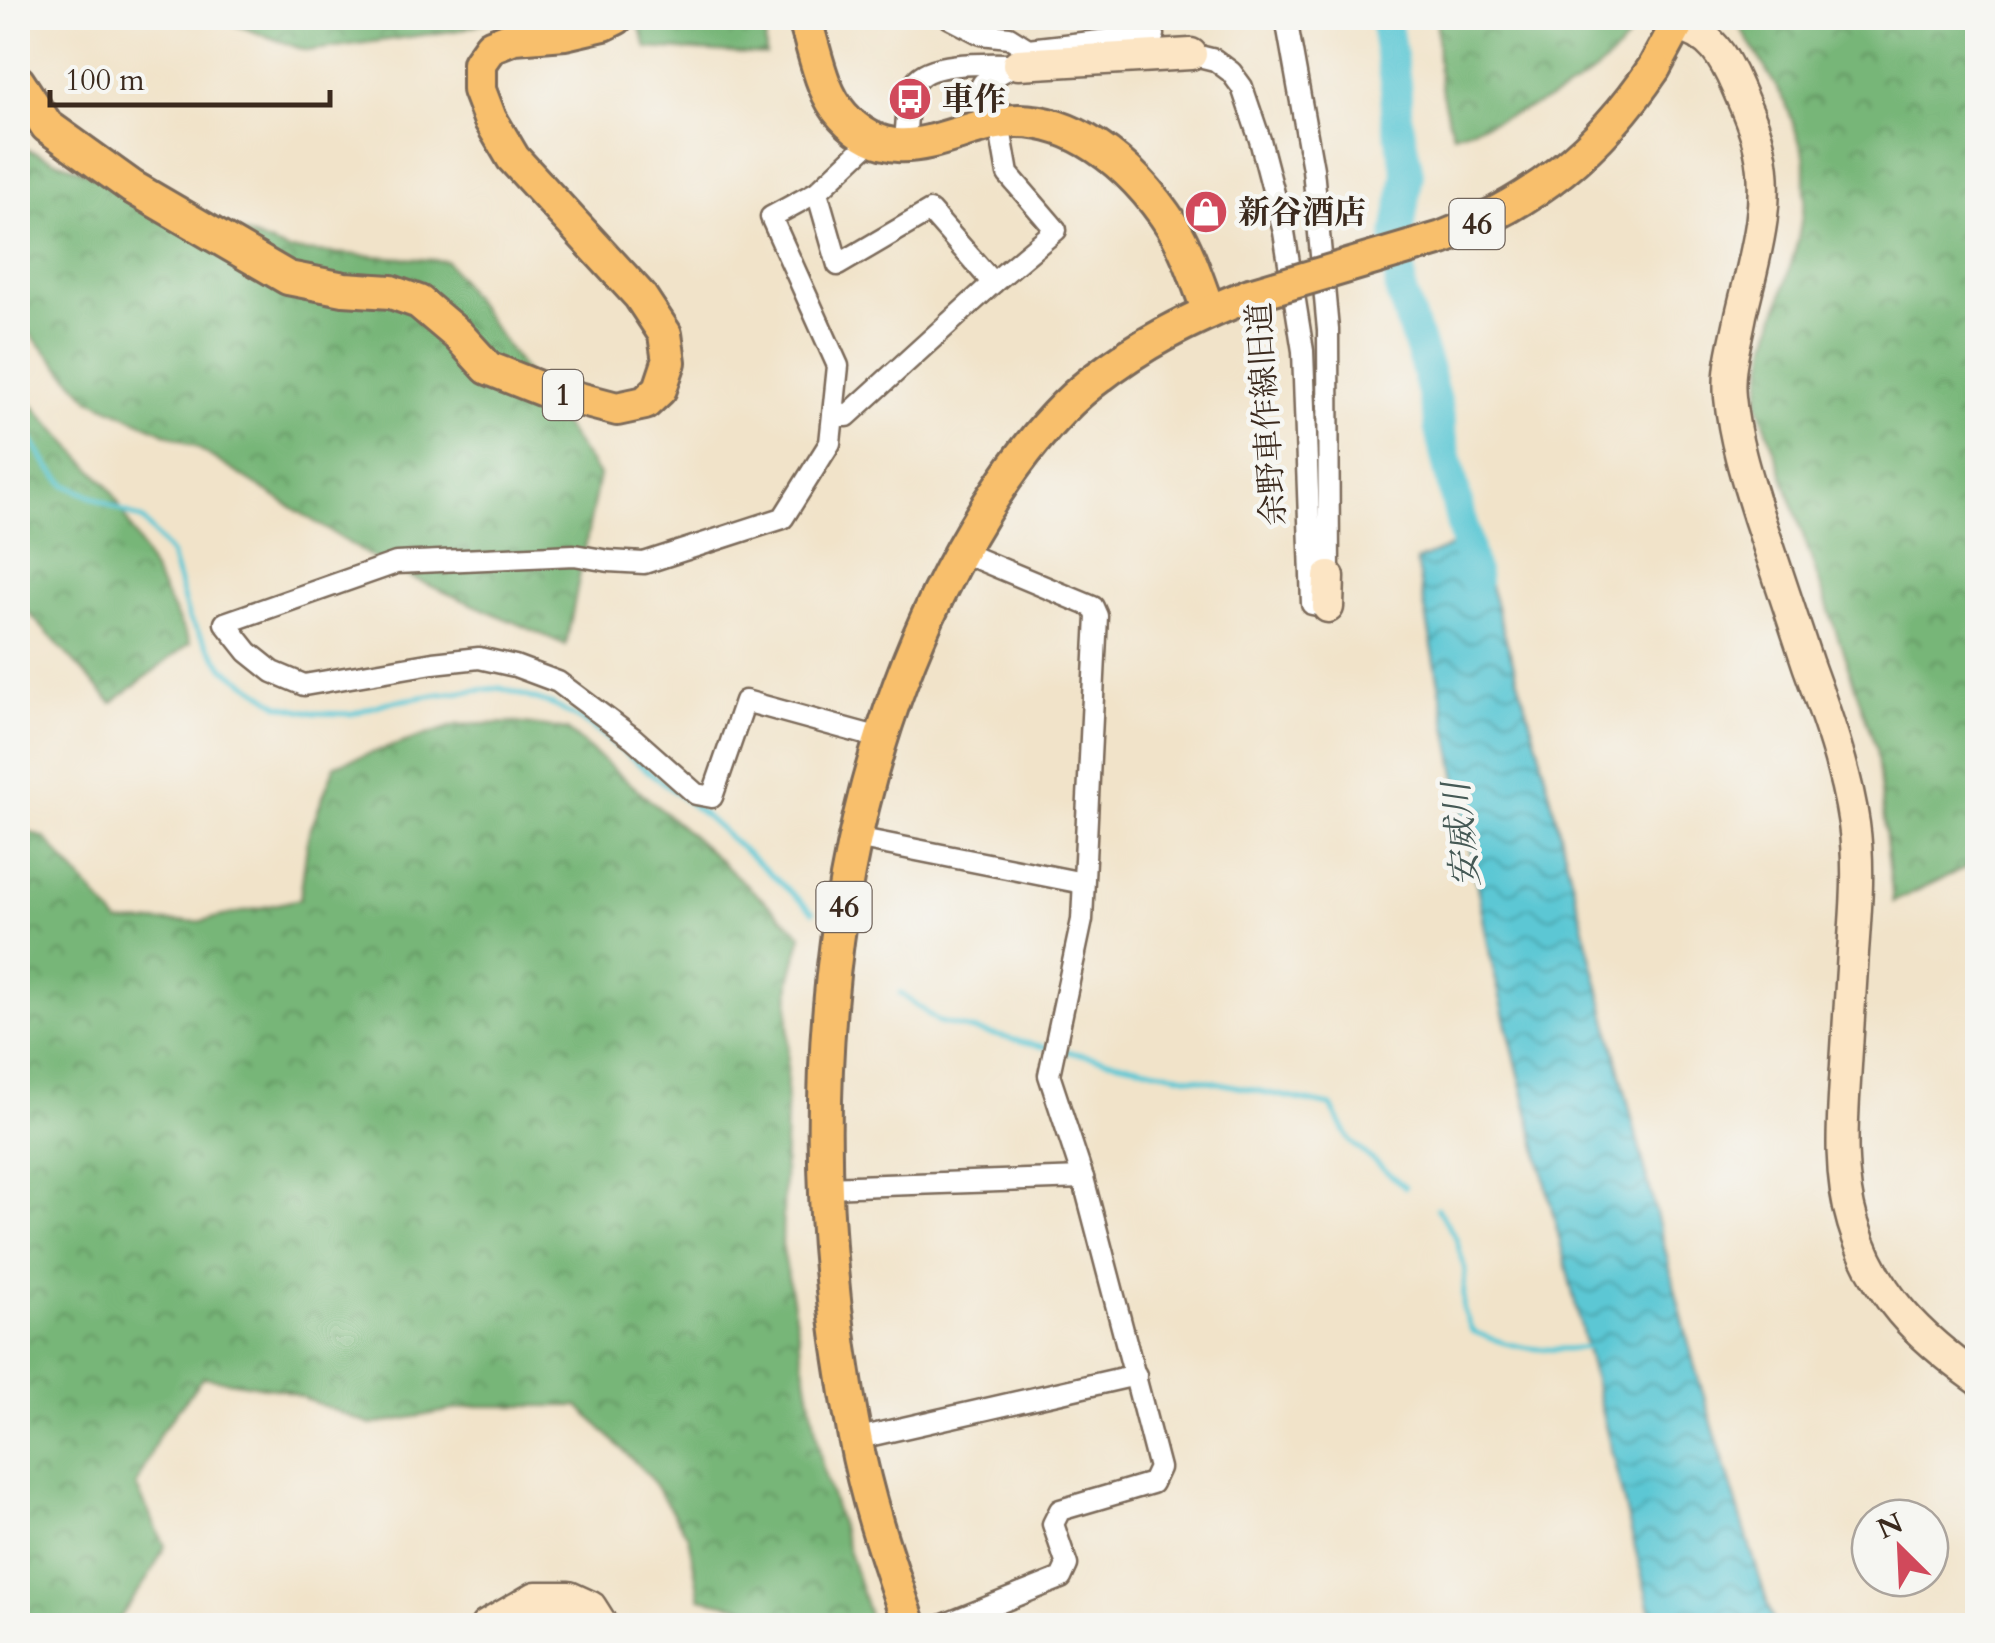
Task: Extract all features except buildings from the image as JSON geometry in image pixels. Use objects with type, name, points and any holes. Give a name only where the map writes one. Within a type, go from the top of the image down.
[{"type":"main road","name":"1","points":[[18,82],[47,126],[132,187],[288,278],[344,289],[391,292],[420,302],[488,368],[542,389],[617,409],[645,403],[660,390],[669,362],[665,334],[640,296],[513,158],[490,119],[479,90],[479,63],[491,46],[514,36],[565,33],[616,18]]},
{"type":"main road","points":[[804,18],[832,102],[851,124],[889,142],[932,142],[996,124],[1025,122],[1050,124],[1090,141],[1149,195],[1173,228],[1208,312]]},
{"type":"main road","name":"46","points":[[910,1626],[878,1530],[855,1439],[832,1299],[825,1187],[828,1032],[841,923],[880,738],[920,631],[959,550],[1040,434],[1088,384],[1139,347],[1183,322],[1250,295],[1442,238],[1515,204],[1560,173],[1600,137],[1636,96],[1679,22]]},
{"type":"street","points":[[950,18],[982,34],[1010,37],[1028,50],[1153,36]]},
{"type":"street","name":"余野車作線旧道","points":[[938,69],[1018,64],[1153,36],[1191,54],[1216,60],[1231,72],[1242,88],[1260,140],[1284,232],[1303,351],[1312,604],[1328,592],[1328,330],[1313,169],[1286,18]]},
{"type":"street","points":[[1679,22],[1704,36],[1722,58],[1742,98],[1761,154],[1764,186],[1760,226],[1730,368],[1729,393],[1736,442],[1849,794],[1856,842],[1856,910],[1842,1160],[1852,1220],[1874,1275],[1889,1298],[1917,1330],[1978,1379]]},
{"type":"street","points":[[977,94],[983,83],[1018,64]]},
{"type":"street","points":[[832,416],[848,416],[1056,230],[1008,174],[996,124],[971,84],[938,69],[915,82],[889,142],[817,192],[771,217],[838,366],[832,416],[830,443],[783,518],[644,563],[574,554],[396,564],[225,623],[248,652],[272,672],[304,684],[433,662],[480,658],[515,666],[558,682],[633,738],[696,794],[712,798],[745,702],[880,738]]},
{"type":"street","points":[[817,192],[838,266],[930,211],[993,283]]},
{"type":"street","points":[[941,1626],[1061,1578],[1067,1566],[1054,1524],[1060,1510],[1152,1483],[1160,1468],[1084,1178],[1049,1074],[1082,920],[1097,616],[1093,607],[959,550]]},
{"type":"street","points":[[856,838],[1083,883]]},
{"type":"street","points":[[825,1187],[1084,1178]]},
{"type":"street","points":[[855,1439],[1136,1376]]},
{"type":"street","points":[[486,1626],[536,1597],[569,1598],[591,1607],[603,1626]]},
{"type":"green space","points":[[217,18],[497,18],[459,30],[307,51]]},
{"type":"green space","points":[[636,18],[765,18],[766,55],[647,48]]},
{"type":"green space","points":[[1437,18],[1642,18],[1606,63],[1584,80],[1534,106],[1453,134],[1439,76]]},
{"type":"green space","points":[[1735,18],[1977,18],[1977,862],[1893,902],[1876,748],[1758,403],[1768,342],[1798,240],[1805,197],[1805,158],[1786,103]]},
{"type":"green space","points":[[18,146],[287,250],[446,261],[599,475],[566,645],[387,567],[194,446],[90,399],[18,321]]},
{"type":"green space","points":[[18,389],[112,491],[190,643],[112,703],[18,601]]},
{"type":"green space","points":[[516,723],[567,730],[802,935],[790,980],[782,1244],[823,1470],[872,1625],[804,1625],[785,1616],[700,1598],[688,1536],[649,1476],[579,1406],[475,1406],[371,1425],[284,1390],[203,1377],[160,1433],[136,1486],[165,1546],[115,1625],[18,1625],[18,828],[45,838],[119,923],[201,921],[300,899],[308,836],[335,765],[457,725]]},
{"type":"water","points":[[1475,536],[1539,750],[1694,1364],[1774,1625],[1654,1625],[1491,960],[1416,561]]},
{"type":"waterway","name":"安威川","points":[[1385,18],[1396,88],[1396,115],[1408,173],[1397,241],[1401,292],[1427,370],[1475,581]]},
{"type":"waterway","points":[[18,420],[66,485],[143,520],[171,555],[189,619],[224,668],[279,705],[315,713],[351,714],[385,703],[500,688],[553,705],[589,725],[703,814],[813,912]]},
{"type":"waterway","points":[[900,993],[939,1022],[1049,1048]]},
{"type":"waterway","points":[[1060,1050],[1331,1106],[1351,1142],[1405,1187]]},
{"type":"waterway","points":[[1437,1208],[1456,1238],[1465,1270],[1463,1308],[1472,1331],[1529,1348],[1589,1347]]},
{"type":"place","name":"車作","points":[[910,99]]},
{"type":"place","name":"新谷酒店","points":[[1206,212]]}]
